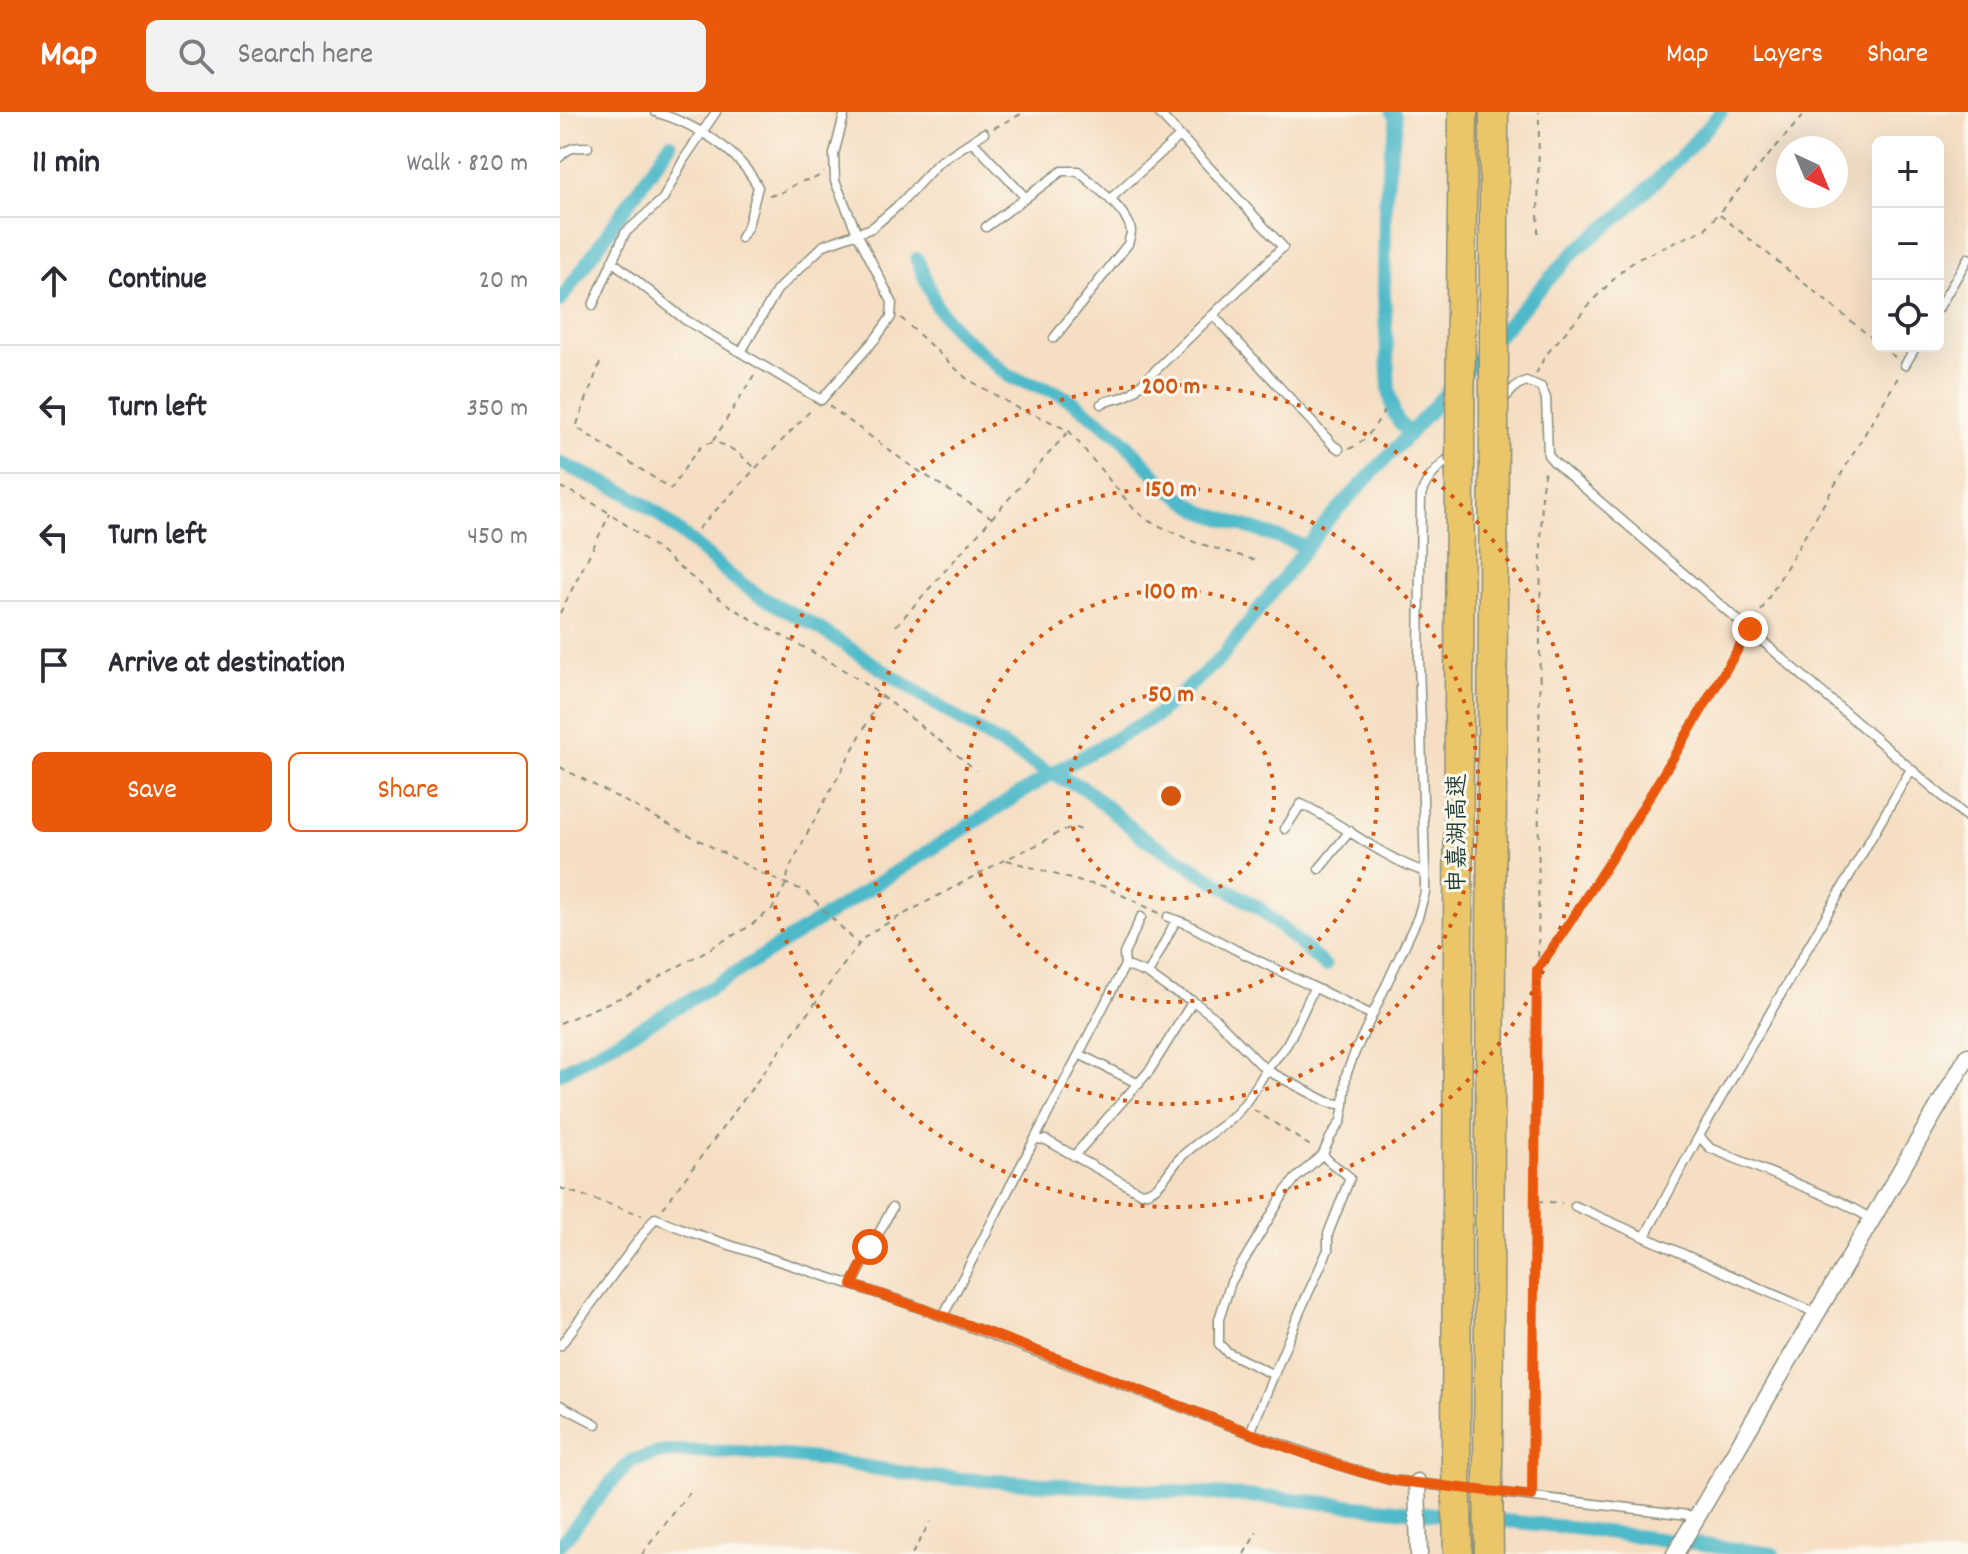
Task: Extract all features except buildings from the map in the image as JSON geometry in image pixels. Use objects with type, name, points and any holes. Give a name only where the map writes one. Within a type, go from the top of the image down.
[{"type":"highway","name":"申嘉湖高速","points":[[1458,1554],[1463,112]]},
{"type":"highway","name":"申嘉湖高速","points":[[1489,1554],[1484,427],[1494,265],[1494,112]]},
{"type":"street","points":[[1675,1554],[1968,1056]]},
{"type":"street","points":[[1417,1488],[1419,1554]]},
{"type":"lane","points":[[655,112],[703,131],[750,173],[758,187],[748,226],[741,238]]},
{"type":"lane","points":[[593,305],[625,233],[663,199],[684,159],[716,112]]},
{"type":"lane","points":[[612,261],[684,319],[821,400],[891,317],[892,302],[835,181],[834,154],[845,112]]},
{"type":"lane","points":[[1101,404],[1126,397],[1134,391],[1283,247],[1158,112]]},
{"type":"lane","points":[[741,352],[777,290],[824,245],[872,228],[901,203],[938,163],[984,133]]},
{"type":"lane","points":[[1110,199],[1180,136]]},
{"type":"lane","points":[[972,141],[1026,198]]},
{"type":"lane","points":[[560,157],[574,147],[588,147]]},
{"type":"lane","points":[[986,227],[1062,171],[1078,171],[1125,217],[1131,230],[1128,244],[1054,338]]},
{"type":"lane","points":[[1944,299],[1968,258]]},
{"type":"lane","points":[[1213,315],[1339,449]]},
{"type":"lane","points":[[1905,365],[1913,352]]},
{"type":"lane","points":[[1274,1375],[1227,1352],[1219,1344],[1219,1319],[1231,1282],[1285,1192],[1323,1154],[1341,1121],[1346,1075],[1418,917],[1425,892],[1419,659],[1423,487],[1484,427],[1517,385],[1526,381],[1541,387],[1546,398],[1548,455],[1564,471],[1968,818]]},
{"type":"lane","points":[[1645,1236],[1699,1136],[1911,769]]},
{"type":"lane","points":[[1285,829],[1301,804],[1387,855],[1425,872]]},
{"type":"lane","points":[[1319,869],[1350,831]]},
{"type":"lane","points":[[943,1316],[1125,965],[1124,954],[1141,917]]},
{"type":"lane","points":[[1148,974],[1172,918],[1372,1015]]},
{"type":"lane","points":[[1125,965],[1148,974],[1193,1001],[1214,1017],[1266,1070],[1328,1102],[1344,1105]]},
{"type":"lane","points":[[1035,1139],[1046,1140],[1141,1193],[1151,1192],[1196,1143],[1214,1132],[1245,1104],[1285,1047],[1314,988]]},
{"type":"lane","points":[[1074,1156],[1150,1070],[1193,1001]]},
{"type":"lane","points":[[1079,1054],[1139,1084]]},
{"type":"lane","points":[[1699,1136],[1710,1148],[1841,1202],[1872,1219]]},
{"type":"lane","points":[[1250,1433],[1328,1250],[1328,1234],[1350,1178],[1345,1171],[1328,1162],[1323,1154]]},
{"type":"lane","points":[[1575,1206],[1817,1314]]},
{"type":"lane","points":[[852,1285],[892,1208]]},
{"type":"lane","points":[[560,1346],[655,1218],[943,1316],[1369,1475],[1417,1488],[1532,1496],[1695,1521]]},
{"type":"lane","points":[[560,1405],[596,1424]]},
{"type":"path","points":[[984,133],[1025,112]]},
{"type":"path","points":[[1538,233],[1539,112]]},
{"type":"path","points":[[1533,383],[1545,356],[1625,268],[1705,229],[1806,112]]},
{"type":"path","points":[[756,195],[780,195],[801,181],[814,180],[835,164]]},
{"type":"path","points":[[1719,214],[1872,338]]},
{"type":"path","points":[[891,310],[966,378],[1019,409],[1069,431],[1135,510],[1147,520],[1194,542],[1258,561]]},
{"type":"path","points":[[1537,970],[1607,866],[1905,365],[1889,352]]},
{"type":"path","points":[[600,363],[576,427],[671,489],[702,446],[712,442],[725,445],[756,469]]},
{"type":"path","points":[[712,442],[761,364]]},
{"type":"path","points":[[698,529],[821,400],[908,464],[992,518]]},
{"type":"path","points":[[1339,449],[1349,448],[1367,438],[1384,411]]},
{"type":"path","points":[[896,626],[1069,431]]},
{"type":"path","points":[[1532,1496],[1542,489],[1548,455]]},
{"type":"path","points":[[560,487],[632,528],[718,598],[855,677],[976,770]]},
{"type":"path","points":[[560,613],[610,513]]},
{"type":"path","points":[[560,1023],[631,993],[750,926],[773,908],[786,884],[789,869],[881,696]]},
{"type":"path","points":[[560,767],[769,877],[805,891],[858,944]]},
{"type":"path","points":[[560,1188],[655,1218],[858,944],[871,932],[1061,831],[1073,827],[1081,830]]},
{"type":"path","points":[[1006,859],[1103,886],[1172,918]]},
{"type":"path","points":[[1245,1104],[1323,1154]]},
{"type":"path","points":[[1536,1201],[1575,1206]]},
{"type":"path","points":[[642,1554],[692,1489]]},
{"type":"path","points":[[912,1554],[930,1522]]},
{"type":"path","points":[[1244,1554],[1257,1532]]},
{"type":"waterway","points":[[1392,112],[1396,128],[1385,205],[1384,293],[1389,390],[1394,414],[1410,433]]},
{"type":"waterway","points":[[560,1073],[716,985],[1051,774],[1156,716],[1221,658],[1328,520],[1576,250],[1621,215],[1721,112]]},
{"type":"waterway","points":[[560,301],[670,144]]},
{"type":"waterway","points":[[917,259],[937,307],[957,332],[1010,377],[1056,392],[1074,402],[1119,436],[1170,490],[1203,512],[1307,547]]},
{"type":"waterway","points":[[560,463],[625,492],[656,512],[733,578],[761,597],[814,625],[963,722],[1051,774],[1084,788],[1141,836],[1259,908],[1325,966]]},
{"type":"waterway","points":[[560,1545],[631,1461],[666,1451],[740,1452],[818,1459],[929,1477],[1277,1498],[1566,1527],[1773,1554]]},
{"type":"route","points":[[870,1247],[852,1285],[1369,1475],[1532,1496],[1537,970],[1607,866],[1750,629]]}]
